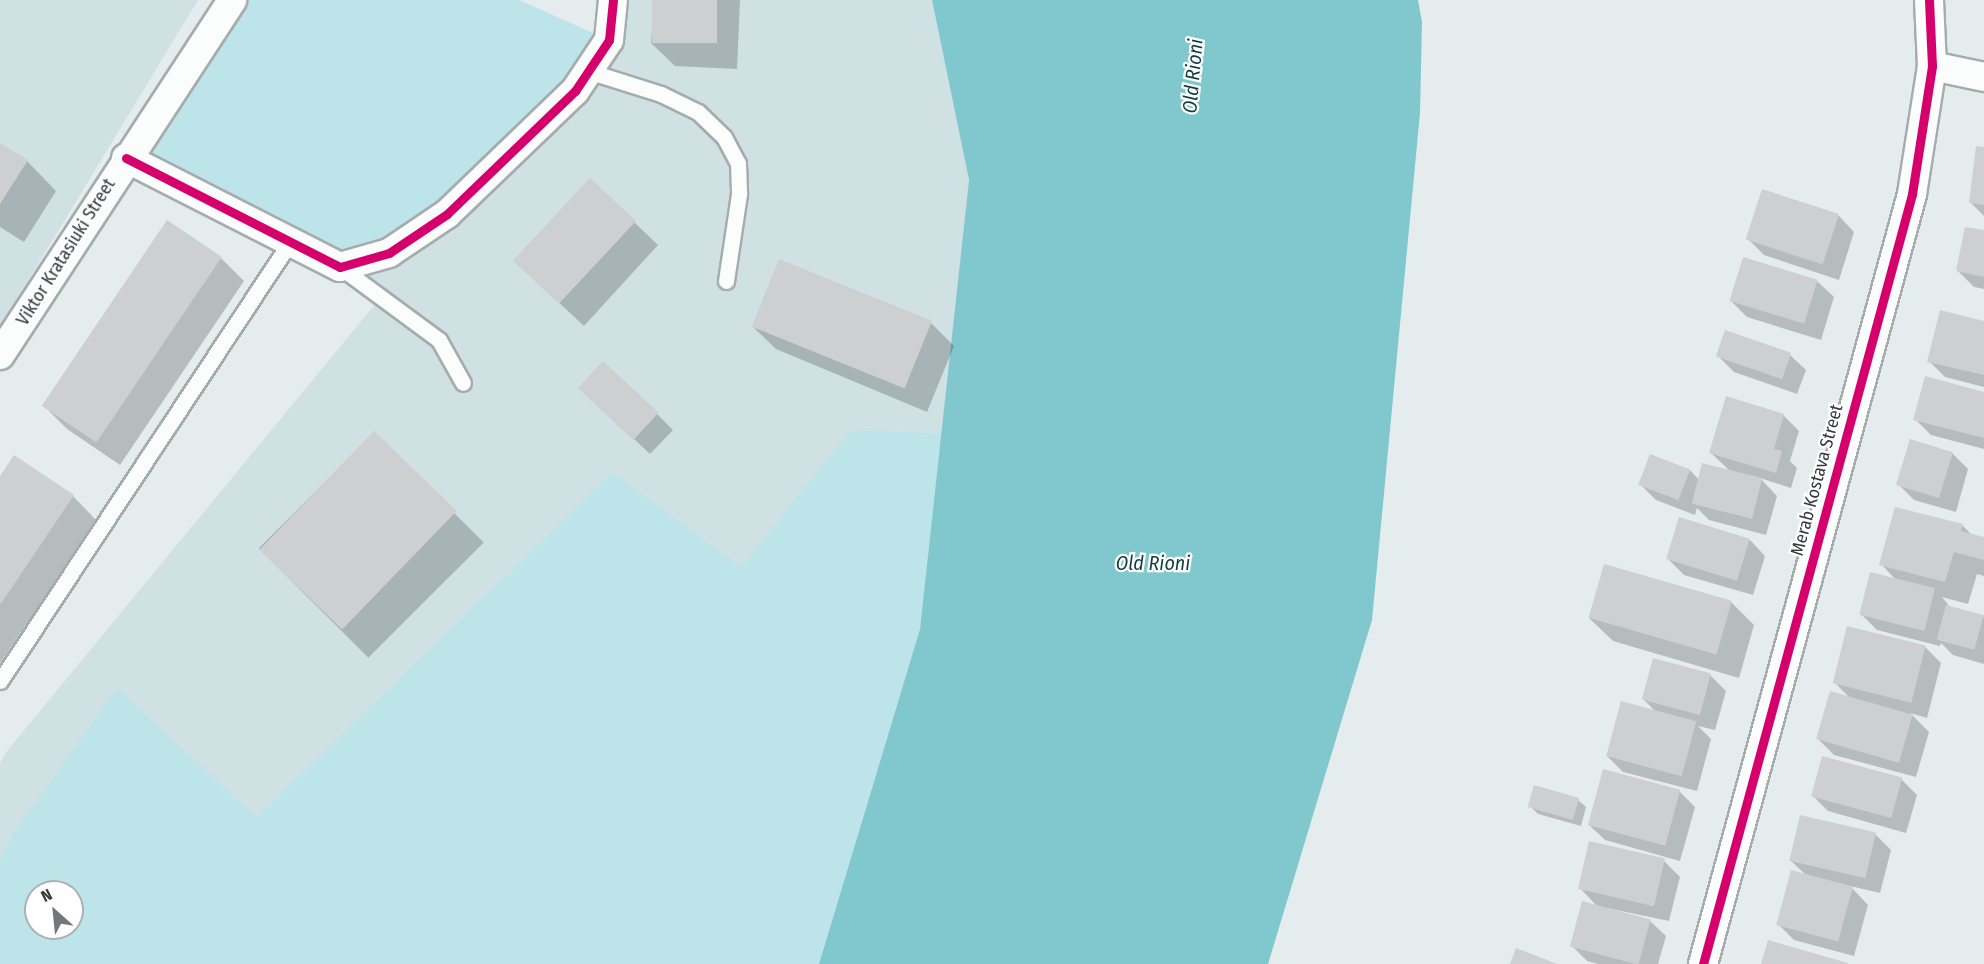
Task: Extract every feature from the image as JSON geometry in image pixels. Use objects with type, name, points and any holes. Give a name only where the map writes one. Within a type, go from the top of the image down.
[{"type":"street","name":"Viktor Kratasiuki Street","points":[[0,355],[126,158],[232,0]]},
{"type":"street","points":[[126,158],[340,267],[389,253],[447,214],[575,91],[609,40],[613,0]]},
{"type":"street","name":"Merab Kostava Street","points":[[1702,964],[1912,194],[1932,66],[1929,0]]},
{"type":"street","points":[[1932,66],[1984,77]]},
{"type":"lane","points":[[588,71],[661,94],[698,112],[724,137],[738,163],[739,194],[726,281]]},
{"type":"lane","points":[[0,681],[290,242]]},
{"type":"lane","points":[[340,267],[440,340],[463,383]]},
{"type":"shaded area","points":[[0,0],[198,0],[0,327]]},
{"type":"shaded area","points":[[232,0],[519,0],[609,40],[447,214],[340,267],[126,158]]},
{"type":"shaded area","points":[[613,0],[932,0],[969,180],[942,433],[851,430],[741,568],[613,472],[256,817],[12,835],[0,861],[0,763],[7,751],[381,297],[340,267],[575,91]]},
{"type":"shaded area","points":[[851,430],[942,433],[920,629],[819,964],[0,964],[0,861],[12,835],[117,688],[256,817],[613,472],[741,567]]},
{"type":"water","name":"Old Rioni","points":[[932,0],[1418,0],[1422,22],[1420,113],[1372,620],[1268,964],[819,964],[920,629],[969,180]]},
{"type":"building","points":[[652,0],[717,0],[717,43],[652,43]]},
{"type":"building","points":[[0,143],[28,160],[0,204]]},
{"type":"building","points":[[1976,146],[1984,147],[1984,205],[1969,203]]},
{"type":"building","points":[[590,178],[636,221],[559,304],[513,261]]},
{"type":"building","points":[[1762,189],[1839,214],[1823,264],[1746,239]]},
{"type":"building","points":[[167,220],[222,257],[96,443],[42,406]]},
{"type":"building","points":[[1965,227],[1984,230],[1984,277],[1956,271]]},
{"type":"building","points":[[1743,257],[1818,280],[1804,324],[1730,301]]},
{"type":"building","points":[[779,259],[932,321],[905,388],[752,327]]},
{"type":"building","points":[[1940,310],[1984,321],[1984,375],[1927,362]]},
{"type":"building","points":[[1725,330],[1791,353],[1782,379],[1716,356]]},
{"type":"building","points":[[603,361],[659,413],[633,440],[578,388]]},
{"type":"building","points":[[1925,376],[1984,392],[1984,438],[1913,420]]},
{"type":"building","points":[[1726,396],[1784,414],[1774,449],[1782,451],[1776,473],[1709,453]]},
{"type":"building","points":[[374,431],[457,511],[342,630],[259,550]]},
{"type":"building","points":[[1910,439],[1953,452],[1939,498],[1896,485]]},
{"type":"building","points":[[1650,454],[1690,469],[1678,500],[1638,485]]},
{"type":"building","points":[[14,455],[74,495],[0,605],[0,476]]},
{"type":"building","points":[[1702,463],[1762,478],[1752,519],[1692,504]]},
{"type":"building","points":[[1895,507],[1963,524],[1961,531],[1984,537],[1984,560],[1954,552],[1945,582],[1879,565]]},
{"type":"building","points":[[1679,517],[1750,539],[1737,581],[1666,559]]},
{"type":"building","points":[[1604,564],[1732,601],[1716,654],[1589,618]]},
{"type":"building","points":[[1870,572],[1935,588],[1924,631],[1859,615]]},
{"type":"building","points":[[1946,605],[1984,615],[1974,650],[1937,640]]},
{"type":"building","points":[[1847,626],[1926,646],[1911,703],[1833,683]]},
{"type":"building","points":[[1653,658],[1711,674],[1700,715],[1642,700]]},
{"type":"building","points":[[1830,691],[1913,715],[1899,763],[1816,739]]},
{"type":"building","points":[[1621,701],[1696,721],[1682,776],[1606,756]]},
{"type":"building","points":[[1822,756],[1902,777],[1891,818],[1811,797]]},
{"type":"building","points":[[1603,769],[1680,790],[1665,846],[1588,825]]},
{"type":"building","points":[[1534,785],[1579,798],[1573,820],[1528,807]]},
{"type":"building","points":[[1800,815],[1876,833],[1865,878],[1789,861]]},
{"type":"building","points":[[1589,841],[1665,859],[1654,906],[1578,889]]},
{"type":"building","points":[[1791,870],[1853,887],[1838,942],[1776,925]]},
{"type":"building","points":[[1582,901],[1651,919],[1639,964],[1570,946]]},
{"type":"building","points":[[1768,940],[1848,963],[1848,964],[1761,964]]},
{"type":"building","points":[[1516,948],[1557,964],[1510,964]]},
{"type":"cycle path","points":[[126,158],[340,267],[389,253],[447,214],[575,91],[609,40],[613,0]]},
{"type":"cycle path","points":[[1703,964],[1912,194],[1932,66],[1929,0]]}]
